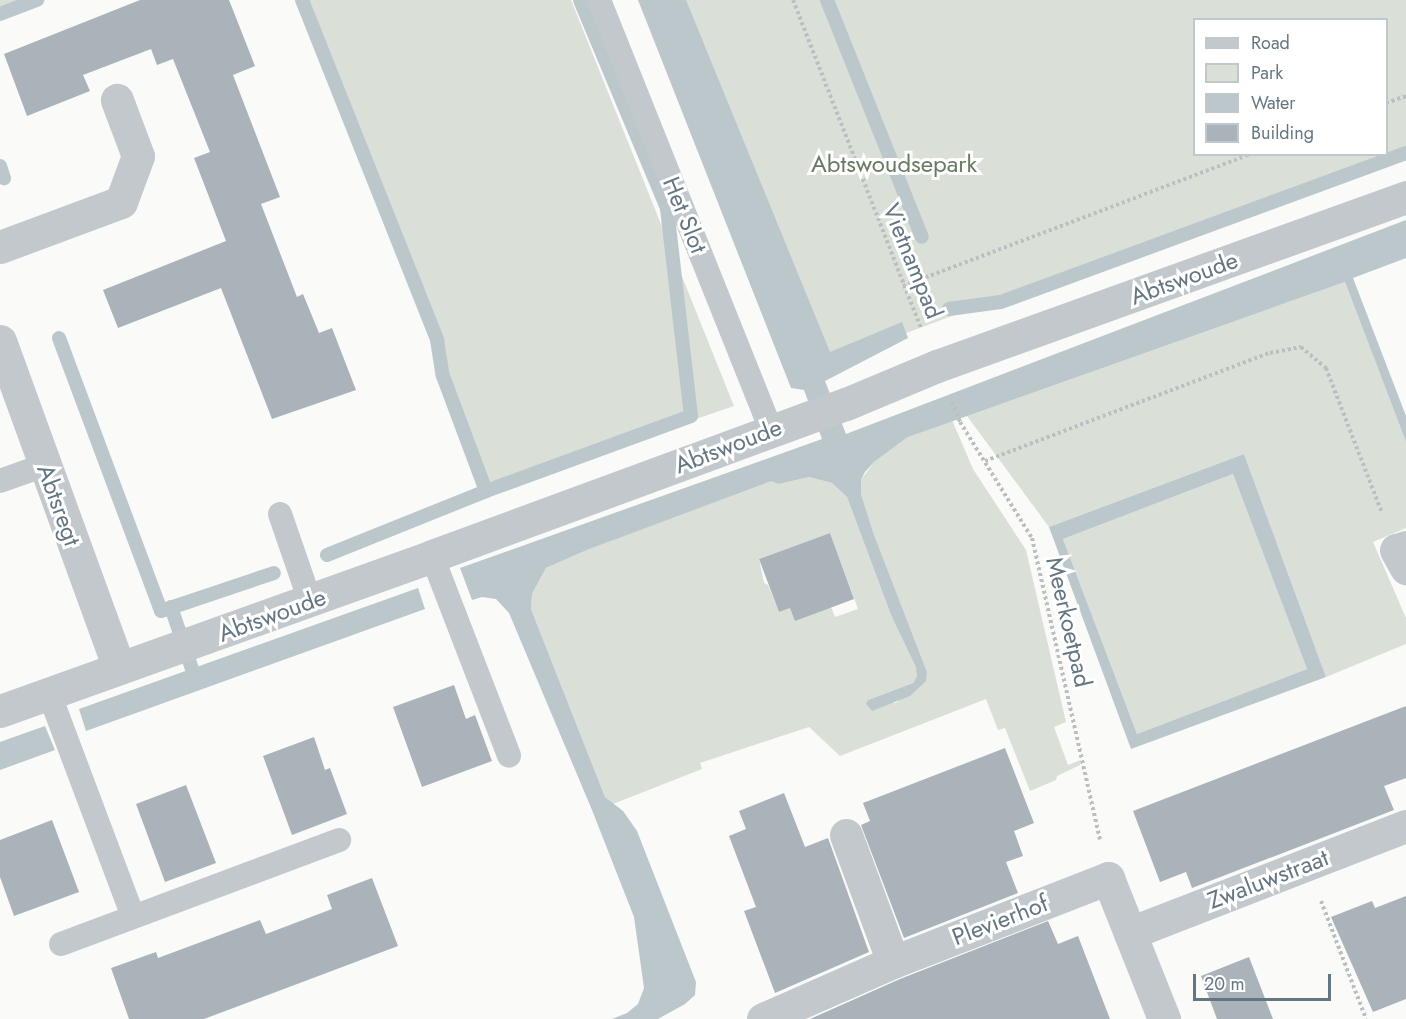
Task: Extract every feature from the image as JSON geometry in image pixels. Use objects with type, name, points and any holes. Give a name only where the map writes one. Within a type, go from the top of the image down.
[{"type":"street","points":[[0,247],[121,202],[138,156],[117,100]]},
{"type":"street","name":"Abtswoude","points":[[0,711],[310,601],[802,418],[846,404],[943,380],[1406,197]]},
{"type":"street","name":"Abtsregt","points":[[0,341],[119,668]]},
{"type":"street","name":"Zwaluwstraat","points":[[1130,933],[1406,826]]},
{"type":"street","points":[[846,835],[892,962]]},
{"type":"street","points":[[1108,878],[1164,1019]]},
{"type":"street","name":"Plevierhof","points":[[763,1019],[892,962],[1108,878]]},
{"type":"lane","name":"Het Slot","points":[[598,0],[771,430]]},
{"type":"lane","points":[[0,481],[45,465]]},
{"type":"lane","points":[[280,514],[310,601]]},
{"type":"lane","points":[[432,556],[509,756]]},
{"type":"lane","points":[[49,693],[133,918]]},
{"type":"lane","points":[[61,944],[339,840]]},
{"type":"path","name":"Vietnampad","points":[[793,0],[903,286],[943,380]]},
{"type":"path","points":[[1388,102],[1406,96]]},
{"type":"path","points":[[903,286],[1245,156]]},
{"type":"path","points":[[985,461],[1270,353],[1301,347],[1326,369],[1403,555]]},
{"type":"path","name":"Meerkoetpad","points":[[943,380],[960,422],[1032,538],[1108,878]]},
{"type":"path","points":[[1306,864],[1366,1019]]},
{"type":"green space","points":[[0,0],[37,0],[0,14]]},
{"type":"green space","points":[[302,0],[571,0],[734,406],[486,491],[443,376],[437,340]]},
{"type":"green space","name":"Abtswoudsepark","points":[[654,0],[1406,0],[1406,153],[1001,302],[981,305],[800,373]]},
{"type":"green space","points":[[1345,282],[1406,442],[1406,528],[1373,542],[1406,618],[1406,644],[1326,677],[1244,454],[1049,527],[967,416]]},
{"type":"green space","points":[[952,420],[973,469],[1026,550],[1066,722],[1054,727],[1068,765],[1081,760],[1080,765],[1057,776],[1056,780],[1030,791],[1005,728],[998,730],[986,699],[840,756],[809,727],[700,763],[702,769],[613,804],[605,797],[531,609],[532,594],[546,568],[587,550],[771,480],[779,484],[809,477],[832,483],[847,497],[891,615],[917,667],[917,676],[913,683],[868,700],[896,703],[927,672],[873,532],[861,494],[861,480],[874,462],[908,437]],"holes":[[[830,533],[858,609],[835,617],[831,607],[790,608],[779,612],[768,585],[764,583],[759,559]]]},
{"type":"green space","points":[[1233,474],[1307,669],[1137,734],[1063,539]]},
{"type":"water","points":[[638,0],[686,0],[830,352],[902,322],[908,338],[825,381],[846,434],[1406,220],[1406,258],[1353,278],[1406,416],[1406,442],[1345,282],[908,437],[874,462],[865,472],[861,480],[861,494],[873,532],[927,672],[926,681],[910,696],[872,711],[866,704],[868,700],[913,683],[917,676],[916,667],[891,615],[847,497],[832,483],[809,477],[779,484],[771,481],[587,550],[546,568],[532,594],[531,609],[605,797],[623,811],[637,831],[696,982],[695,995],[685,1004],[658,1019],[612,1019],[627,1013],[638,1004],[644,988],[634,917],[592,810],[509,613],[496,599],[482,597],[472,600],[460,568],[822,439],[804,390],[791,388]]},
{"type":"water","points":[[1244,454],[1326,677],[1131,749],[1049,527]],"holes":[[[1233,474],[1307,669],[1137,734],[1063,539]]]},
{"type":"water","points":[[418,588],[425,609],[86,731],[79,709]]},
{"type":"water","points":[[45,726],[55,750],[0,770],[0,742]]},
{"type":"building","points":[[140,0],[229,0],[255,66],[233,75],[280,197],[261,204],[297,297],[303,294],[319,333],[332,328],[356,390],[272,419],[221,288],[118,328],[103,290],[226,241],[194,158],[210,152],[173,59],[157,65],[151,49],[83,75],[90,91],[27,116],[4,54]]},
{"type":"building","points":[[830,533],[854,599],[795,621],[790,608],[779,612],[759,559]]},
{"type":"building","points":[[454,685],[466,719],[475,715],[492,761],[422,787],[393,707]]},
{"type":"building","points":[[1406,706],[1406,778],[1384,786],[1394,810],[1192,888],[1186,872],[1160,882],[1133,811]]},
{"type":"building","points":[[314,737],[325,770],[330,768],[347,814],[292,835],[263,756]]},
{"type":"building","points":[[1005,748],[1034,823],[1014,831],[1023,856],[1006,862],[1018,893],[904,938],[861,825],[870,821],[863,803]]},
{"type":"building","points":[[186,785],[216,863],[165,882],[136,804]]},
{"type":"building","points":[[784,793],[805,847],[828,838],[869,952],[775,993],[744,911],[756,907],[729,836],[746,829],[739,811]]},
{"type":"building","points":[[52,820],[79,892],[14,916],[0,877],[0,840]]},
{"type":"building","points":[[372,878],[398,946],[204,1019],[129,1019],[111,968],[156,952],[158,958],[260,920],[266,934],[332,909],[327,895]]},
{"type":"building","points":[[1406,896],[1406,999],[1373,1012],[1331,917],[1372,901],[1375,908]]},
{"type":"building","points":[[1048,921],[1058,944],[1078,936],[1110,1019],[810,1019],[900,979]]},
{"type":"building","points":[[1249,957],[1273,1019],[1217,1019],[1201,976]]},
{"type":"waterway","points":[[0,14],[37,0]]},
{"type":"waterway","points":[[302,0],[437,340],[443,376],[486,491],[691,416],[667,208],[580,0]]},
{"type":"waterway","points":[[827,0],[922,237]]},
{"type":"waterway","points":[[949,309],[1001,302],[1406,153]]},
{"type":"waterway","points":[[0,166],[4,178]]},
{"type":"waterway","points":[[59,338],[161,611],[274,573]]},
{"type":"waterway","points":[[327,555],[486,491]]},
{"type":"waterway","points":[[171,607],[192,669]]}]
